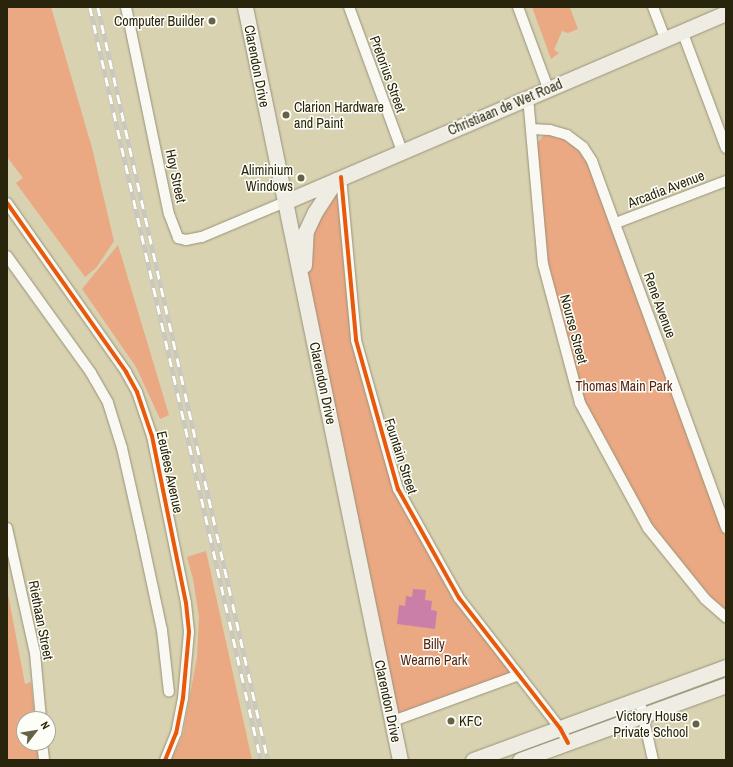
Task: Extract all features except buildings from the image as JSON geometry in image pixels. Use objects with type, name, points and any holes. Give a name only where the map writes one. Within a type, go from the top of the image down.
[{"type":"main road","name":"Clarendon Drive","points":[[245,7],[400,760]]},
{"type":"main road","name":"Christiaan de Wet Road","points":[[285,202],[726,13]]},
{"type":"main road","points":[[305,299],[306,231],[314,212],[339,178]]},
{"type":"main road","points":[[473,760],[726,667]]},
{"type":"main road","points":[[520,760],[726,685]]},
{"type":"main road","points":[[389,760],[394,728]]},
{"type":"street","name":"Hoy Street","points":[[126,7],[169,214],[178,238],[186,240],[202,237],[285,202]]},
{"type":"street","name":"Pretorius Street","points":[[349,7],[402,151]]},
{"type":"street","points":[[518,7],[548,88]]},
{"type":"street","points":[[653,7],[665,38]]},
{"type":"street","points":[[682,31],[726,148]]},
{"type":"street","name":"Nourse Street","points":[[528,98],[543,264],[580,403],[648,528],[705,599],[726,617]]},
{"type":"street","name":"Rene Avenue","points":[[531,129],[562,133],[583,147],[592,161],[616,223],[726,528]]},
{"type":"street","name":"Fountain Street","points":[[339,178],[356,340],[394,478],[452,587],[560,728],[568,743]]},
{"type":"street","name":"Arcadia Avenue","points":[[616,223],[726,181]]},
{"type":"street","name":"Eeufees Avenue","points":[[7,203],[126,372],[137,392],[152,436],[186,603],[189,632],[183,698],[176,733],[165,760]]},
{"type":"street","points":[[7,256],[91,373],[108,403],[122,448],[162,630],[169,692]]},
{"type":"street","name":"Riethaan Street","points":[[7,528],[35,653],[39,711]]},
{"type":"street","points":[[394,728],[519,675]]},
{"type":"street","points":[[639,698],[653,760]]},
{"type":"green space","points":[[7,7],[51,7],[92,148],[114,241],[96,268],[85,277],[16,183],[23,178],[7,157]]},
{"type":"green space","points":[[532,7],[570,8],[578,29],[568,33],[562,31],[554,50],[559,53],[551,59]]},
{"type":"green space","name":"Thomas Main Park","points":[[545,134],[560,136],[584,154],[726,538],[726,614],[651,527],[583,403],[547,267],[536,144]]},
{"type":"green space","name":"Billy Wearne Park","points":[[338,184],[349,309],[399,497],[514,673],[397,717],[307,276],[308,241]]},
{"type":"green space","points":[[118,245],[169,415],[160,419],[136,367],[82,289]]},
{"type":"green space","points":[[206,551],[252,760],[171,760],[183,734],[197,657],[199,617],[193,579],[187,557]]},
{"type":"green space","points":[[7,589],[25,684],[31,682],[34,711],[16,711],[16,751],[38,751],[39,760],[7,760]]},
{"type":"shaded area","points":[[413,589],[426,590],[425,600],[432,601],[431,610],[437,611],[435,629],[397,624],[399,605],[405,606],[406,596],[412,597]]},
{"type":"railway","points":[[90,7],[261,760]]},
{"type":"railway","points":[[98,7],[268,760]]},
{"type":"cycle path","points":[[341,177],[356,340],[398,489],[459,598],[560,728],[568,743]]},
{"type":"cycle path","points":[[7,203],[126,372],[137,392],[152,436],[186,603],[189,632],[183,698],[176,733],[165,760]]},
{"type":"place","name":"Computer Builder","points":[[212,21]]},
{"type":"place","name":"Clarion Hardware and Paint","points":[[286,115]]},
{"type":"place","name":"Aliminium Windows","points":[[301,178]]},
{"type":"place","name":"KFC","points":[[451,721]]},
{"type":"place","name":"Victory House Private School","points":[[696,724]]}]
